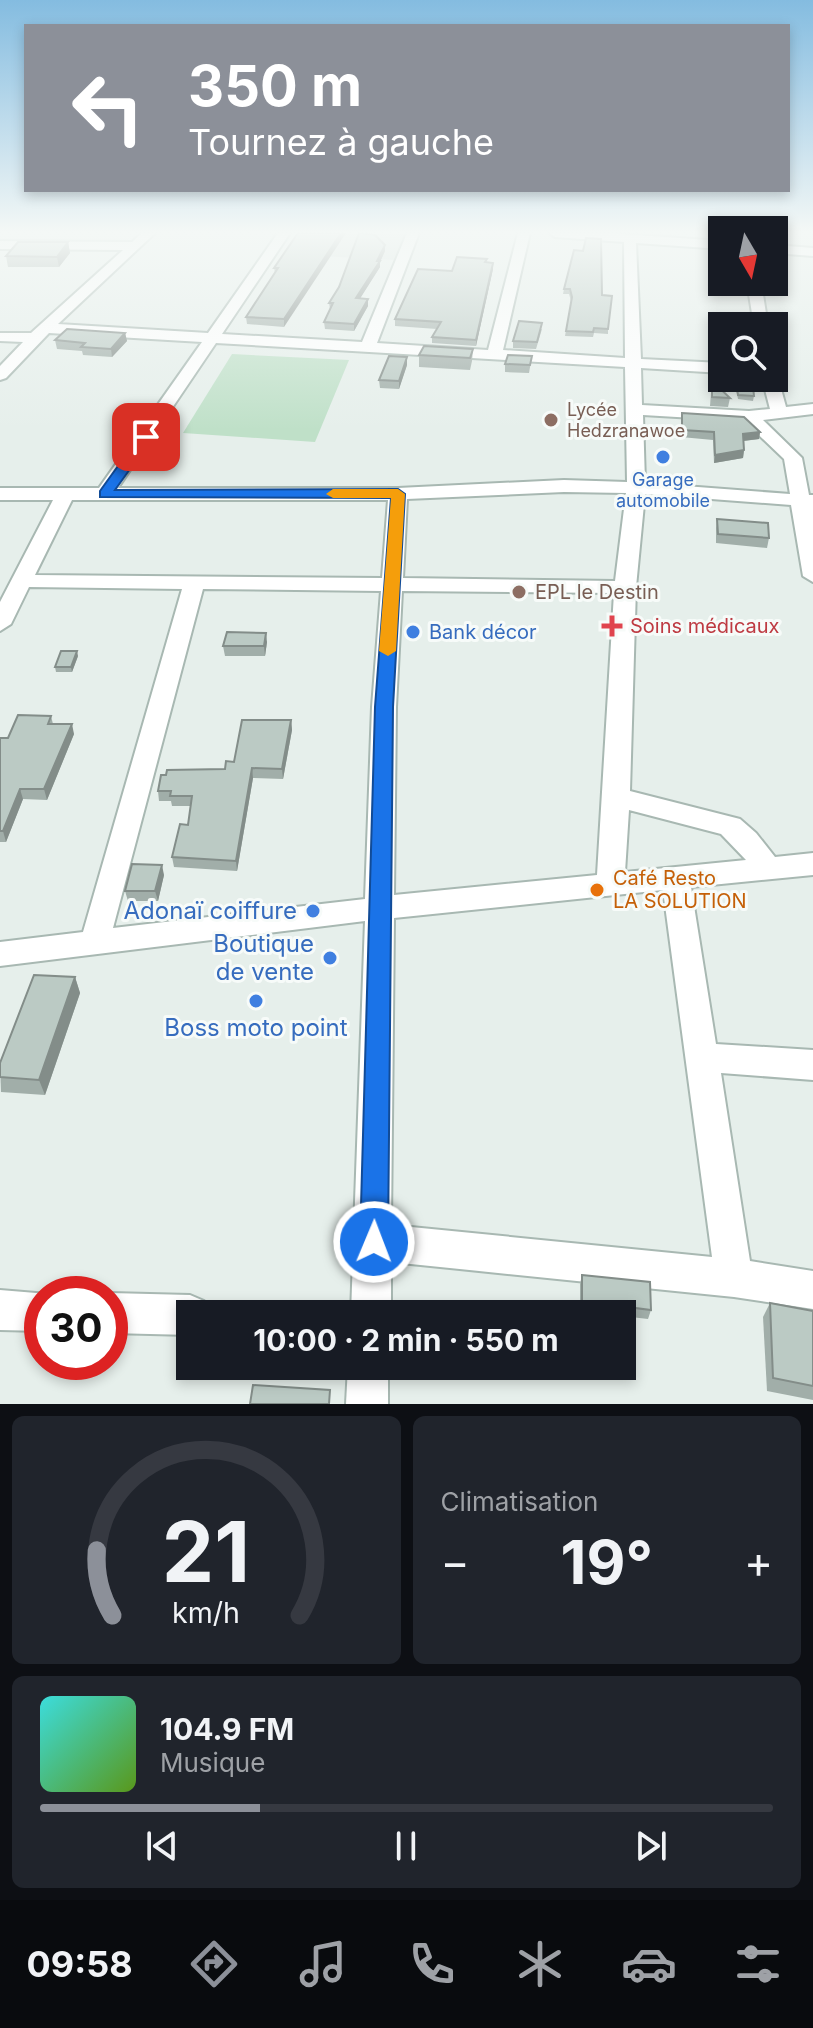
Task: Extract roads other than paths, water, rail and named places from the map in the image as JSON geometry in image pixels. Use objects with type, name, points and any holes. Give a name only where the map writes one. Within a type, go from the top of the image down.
[{"type":"street","points":[[0,375],[77,299]]},
{"type":"street","points":[[105,494],[240,299]]},
{"type":"street","points":[[368,347],[387,299]]},
{"type":"street","points":[[495,354],[508,299]]},
{"type":"street","points":[[610,886],[617,796],[625,587],[636,488],[632,299]]},
{"type":"street","points":[[0,337],[39,333],[214,338],[708,367]]},
{"type":"street","points":[[774,392],[779,413]]},
{"type":"street","points":[[634,410],[749,416],[813,409]]},
{"type":"street","points":[[749,416],[793,458],[807,500],[813,576]]},
{"type":"street","points":[[0,494],[398,494],[564,486],[807,500]]},
{"type":"street","points":[[0,624],[65,494]]},
{"type":"street","points":[[372,1300],[384,707],[398,494]]},
{"type":"street","points":[[21,581],[625,587]]},
{"type":"street","points":[[95,941],[194,583]]},
{"type":"street","points":[[617,796],[655,809],[730,826],[746,840],[768,869]]},
{"type":"street","points":[[0,954],[382,908],[813,864]]},
{"type":"street","points":[[676,880],[734,1278]]},
{"type":"street","points":[[701,1057],[813,1065]]},
{"type":"street","points":[[374,1242],[734,1278],[813,1290]]},
{"type":"street","points":[[0,1310],[24,1311]]},
{"type":"street","points":[[128,1313],[176,1315]]},
{"type":"street","points":[[367,1404],[368,1380]]},
{"type":"place","name":"Lycée Hedzranawoe","points":[[551,420]]},
{"type":"place","name":"Garage automobile","points":[[663,457]]},
{"type":"place","name":"EPL le Destin","points":[[519,592]]},
{"type":"place","name":"Soins médicaux","points":[[612,626]]},
{"type":"place","name":"Bank décor","points":[[413,632]]},
{"type":"place","name":"Café Resto LA SOLUTION","points":[[597,890]]},
{"type":"place","name":"Adonaï coiffure","points":[[313,911]]},
{"type":"place","name":"Boutique de vente","points":[[330,958]]},
{"type":"place","name":"Boss moto point","points":[[256,1001]]}]
